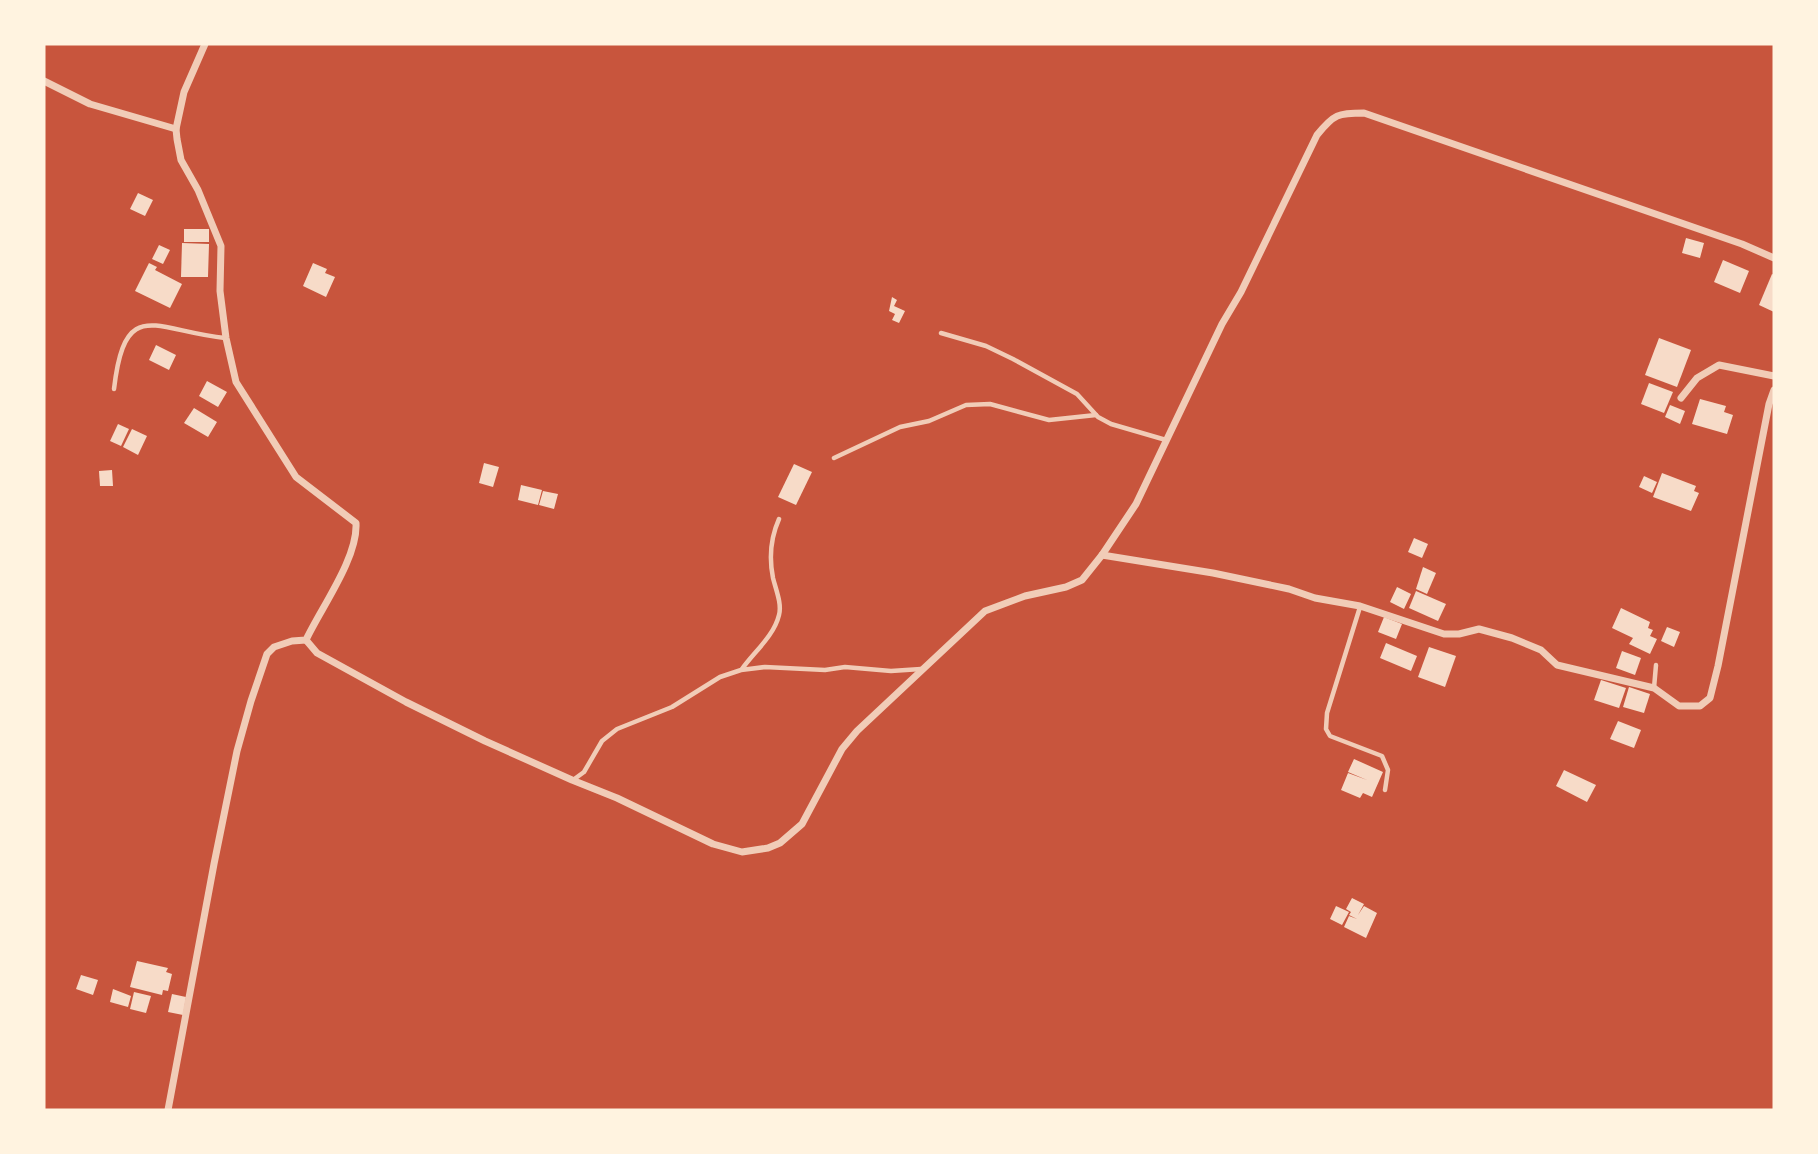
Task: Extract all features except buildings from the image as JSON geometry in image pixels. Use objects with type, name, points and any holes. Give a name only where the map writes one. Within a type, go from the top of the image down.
[{"type":"street","points":[[205,44],[184,92],[176,129],[181,160],[198,190],[220,246],[220,290],[226,338],[236,382],[296,477],[356,523],[357,536],[351,554],[306,640]]},
{"type":"street","points":[[44,81],[90,104],[176,129]]},
{"type":"street","points":[[306,640],[317,653],[406,702],[713,844],[742,852],[768,848],[780,843],[802,824],[842,749],[857,731],[985,611],[1025,596],[1066,587],[1082,580],[1102,555],[1136,504],[1317,135],[1338,114],[1364,113],[1742,244],[1774,258]]},
{"type":"street","points":[[1681,398],[1697,378],[1719,365],[1774,376]]},
{"type":"street","points":[[1102,555],[1213,573],[1304,593],[1315,598],[1360,606],[1444,634],[1459,634],[1479,629],[1541,650],[1557,665],[1654,688],[1679,706],[1700,706],[1710,698],[1774,390]]},
{"type":"street","points":[[168,1110],[216,851],[237,751],[251,701],[267,654],[274,647],[306,640]]},
{"type":"lane","points":[[114,389],[121,347],[138,326],[161,326],[195,335],[226,338]]},
{"type":"lane","points":[[941,333],[986,346],[1013,359],[1077,394],[1096,415],[1111,424],[1166,440]]},
{"type":"lane","points":[[834,458],[900,427],[929,421],[965,405],[990,404],[1049,420],[1096,415]]},
{"type":"lane","points":[[741,670],[776,626],[780,613],[772,558],[772,544],[779,519]]},
{"type":"lane","points":[[1360,606],[1327,713],[1326,729],[1330,736],[1382,756],[1388,770],[1385,790]]},
{"type":"lane","points":[[1654,688],[1656,665]]},
{"type":"lane","points":[[572,780],[584,772],[602,741],[617,729],[672,707],[720,677],[741,670],[765,667],[786,670],[845,667],[891,671],[921,669]]}]
